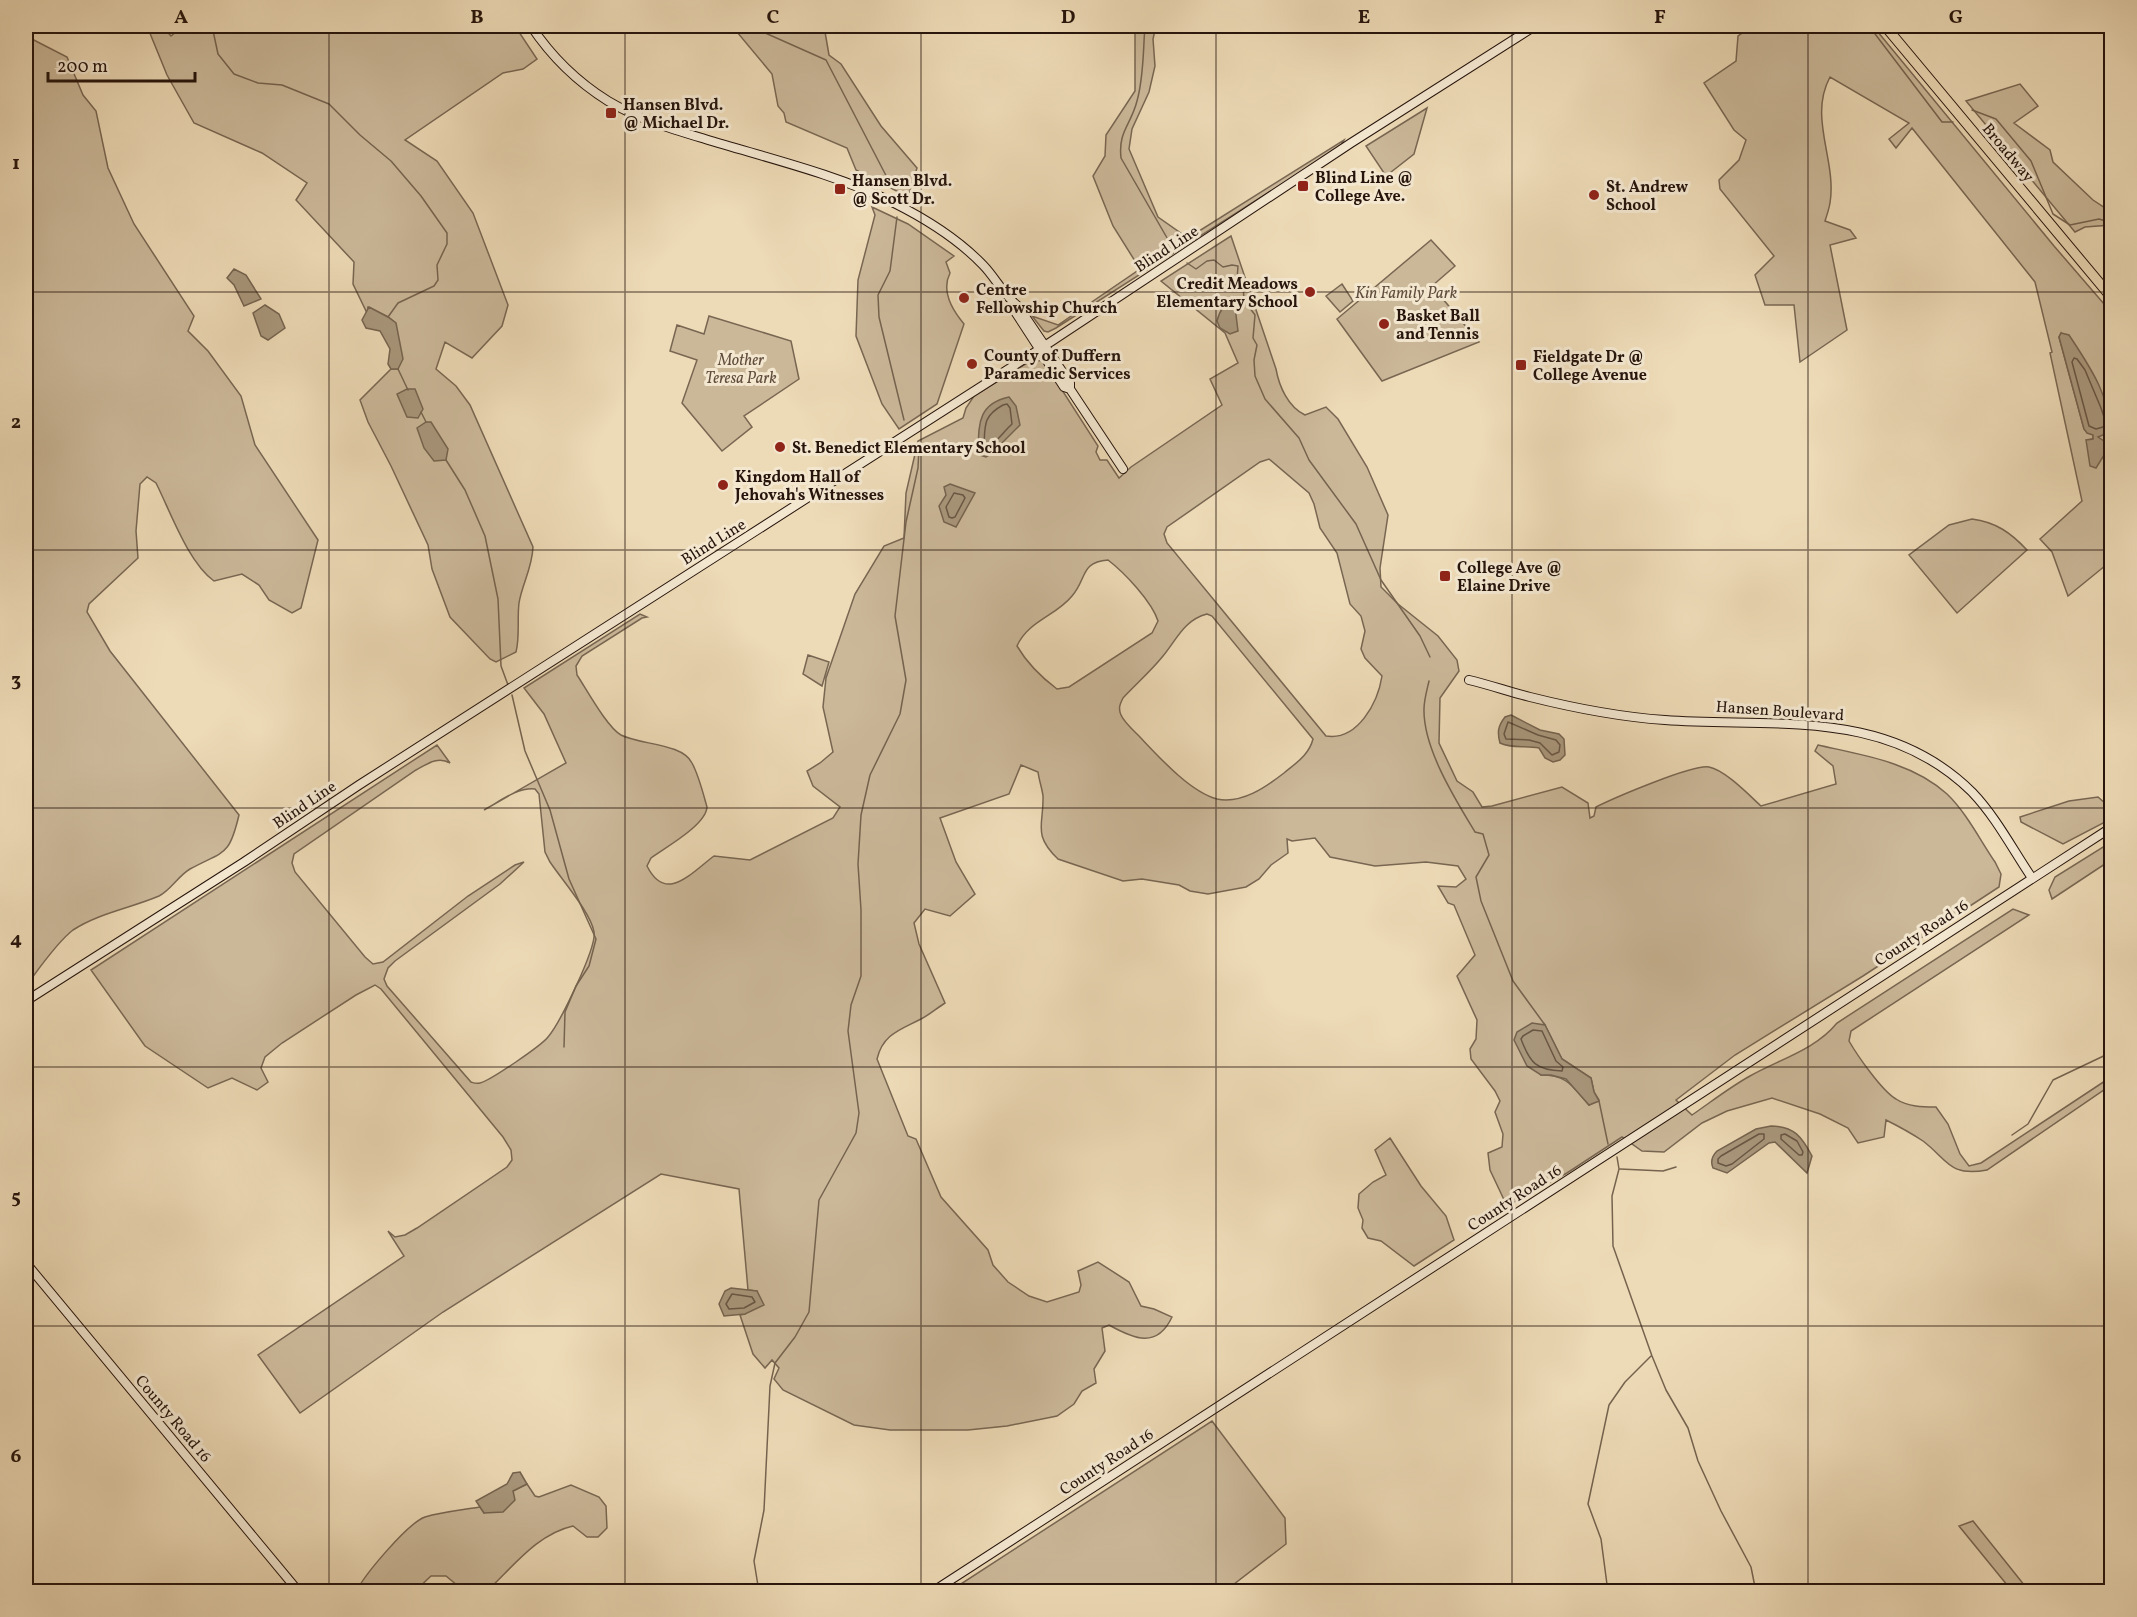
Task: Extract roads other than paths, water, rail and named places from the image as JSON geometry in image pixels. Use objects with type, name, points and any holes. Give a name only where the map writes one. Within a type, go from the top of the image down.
[{"type":"main road","name":"Broadway","points":[[1885,26],[2112,298]]},
{"type":"street","points":[[531,26],[564,67],[588,87],[624,110],[659,125],[852,186],[893,202],[956,241],[993,275],[1012,301],[1014,310],[1042,347],[1064,387],[1070,389],[1122,469]]},
{"type":"street","name":"Blind Line","points":[[26,1001],[1042,347],[1351,143],[1535,26]]},
{"type":"street","name":"Hansen Boulevard","points":[[1469,680],[1529,697],[1588,710],[1665,720],[1825,726],[1855,730],[1875,736],[1914,751],[1955,778],[1973,794],[1988,812],[2032,878]]},
{"type":"street","name":"County Road 16","points":[[932,1592],[2112,827]]},
{"type":"street","name":"County Road 16","points":[[26,1263],[299,1592]]},
{"type":"water","points":[[234,269],[246,275],[261,299],[244,306],[234,285],[227,278]]},
{"type":"water","points":[[1232,301],[1238,331],[1230,334],[1220,328],[1217,321],[1222,309]]},
{"type":"water","points":[[265,305],[279,314],[285,328],[268,340],[261,336],[253,313]]},
{"type":"water","points":[[369,307],[396,323],[403,359],[398,369],[391,369],[388,364],[390,349],[380,331],[366,328],[362,320]]},
{"type":"water","points":[[2061,333],[2069,335],[2083,357],[2097,381],[2107,407],[2108,433],[2098,437],[2107,443],[2106,452],[2096,468],[2090,466],[2086,440],[2093,439],[2093,435],[2084,429],[2059,337]]},
{"type":"water","points":[[407,389],[415,389],[423,409],[418,418],[407,417],[397,394]]},
{"type":"water","points":[[1009,397],[1016,406],[1020,425],[991,454],[986,457],[980,455],[978,442],[985,410],[999,400]]},
{"type":"water","points":[[426,422],[431,422],[448,449],[446,460],[434,461],[424,448],[417,428]]},
{"type":"water","points":[[950,484],[975,493],[956,527],[944,522],[939,506],[946,495],[944,487]]},
{"type":"water","points":[[1511,715],[1540,730],[1559,734],[1564,739],[1565,755],[1553,762],[1545,758],[1539,748],[1509,746],[1500,743],[1498,732],[1500,726],[1505,717]]},
{"type":"water","points":[[1532,1023],[1545,1025],[1562,1059],[1591,1078],[1599,1101],[1589,1105],[1566,1079],[1541,1075],[1527,1066],[1514,1040],[1517,1032]]},
{"type":"water","points":[[1771,1126],[1791,1130],[1805,1143],[1812,1156],[1807,1173],[1775,1142],[1769,1143],[1727,1173],[1713,1168],[1712,1159],[1717,1151],[1756,1129]]},
{"type":"water","points":[[731,1288],[757,1291],[764,1305],[745,1314],[724,1316],[719,1304],[725,1291]]},
{"type":"water","points":[[520,1472],[527,1484],[513,1491],[515,1500],[503,1512],[484,1513],[476,1501],[507,1484],[513,1473]]},
{"type":"waterway","points":[[212,26],[218,54],[234,74],[258,83],[282,85],[329,104],[360,135],[391,161],[421,196],[447,233],[447,244],[437,265],[438,280],[434,286],[398,303],[388,317]]},
{"type":"waterway","points":[[758,26],[763,32],[826,60],[893,189]]},
{"type":"waterway","points":[[1145,26],[1139,92],[1121,141],[1121,158],[1174,250]]},
{"type":"waterway","points":[[1869,26],[1942,122],[1953,122]]},
{"type":"waterway","points":[[1972,110],[1996,119],[2031,161],[2053,214],[2070,225],[2099,219],[2112,223]]},
{"type":"waterway","points":[[897,217],[890,271],[878,295],[879,317],[904,420]]},
{"type":"waterway","points":[[1187,263],[1196,269],[1207,261],[1214,260],[1223,267],[1238,266],[1237,279],[1243,284],[1244,300],[1255,315],[1253,338],[1257,345],[1254,360],[1255,376],[1265,399],[1299,438],[1309,460],[1356,524],[1381,580],[1420,636],[1430,657]]},
{"type":"waterway","points":[[398,369],[408,390]]},
{"type":"waterway","points":[[421,412],[426,422]]},
{"type":"waterway","points":[[759,1592],[754,1561],[764,1510],[770,1386],[775,1363],[795,1337],[809,1312],[819,1200],[856,1133],[859,1113],[848,1031],[851,1005],[861,976],[858,864],[861,815],[870,775],[900,714],[906,680],[895,616],[906,522],[918,468],[919,447]]},
{"type":"waterway","points":[[446,460],[465,490],[485,536],[498,599],[501,666],[508,685]]},
{"type":"waterway","points":[[1429,681],[1424,709],[1425,724],[1434,756],[1475,832],[1483,834],[1489,855],[1476,877],[1481,901],[1513,981],[1545,1025]]},
{"type":"waterway","points":[[512,695],[525,751],[550,810],[569,879],[596,939],[589,966],[576,986],[565,1012],[564,1047]]},
{"type":"waterway","points":[[2012,1135],[2028,1124],[2053,1080],[2112,1052]]},
{"type":"waterway","points":[[1599,1101],[1608,1144]]},
{"type":"waterway","points":[[1617,1157],[1619,1169],[1612,1196],[1613,1246],[1666,1390],[1688,1428],[1698,1461],[1751,1567],[1756,1592]]},
{"type":"waterway","points":[[1620,1169],[1663,1171],[1676,1167]]},
{"type":"waterway","points":[[1608,1592],[1601,1539],[1588,1504],[1609,1405],[1625,1382],[1651,1356]]},
{"type":"place","name":"Hansen Blvd. @ Michael Dr.","points":[[611,113]]},
{"type":"place","name":"Blind Line @ College Ave.","points":[[1303,186]]},
{"type":"place","name":"Hansen Blvd. @ Scott Dr.","points":[[840,189]]},
{"type":"place","name":"St. Andrew School","points":[[1594,195]]},
{"type":"place","name":"Credit Meadows Elementary School","points":[[1310,292]]},
{"type":"place","name":"Centre Fellowship Church","points":[[964,298]]},
{"type":"place","name":"Basket Ball and Tennis","points":[[1384,324]]},
{"type":"place","name":"County of Duffern Paramedic Services","points":[[972,364]]},
{"type":"place","name":"Fieldgate Dr @ College Avenue","points":[[1521,365]]},
{"type":"place","name":"St. Benedict Elementary School","points":[[780,447]]},
{"type":"place","name":"Kingdom Hall of Jehovah's Witnesses","points":[[723,485]]},
{"type":"place","name":"College Ave @ Elaine Drive","points":[[1445,576]]},
{"type":"park label","name":"Kin Family Park","points":[[1406,292]]},
{"type":"park label","name":"Mother Teresa Park","points":[[741,368]]}]
